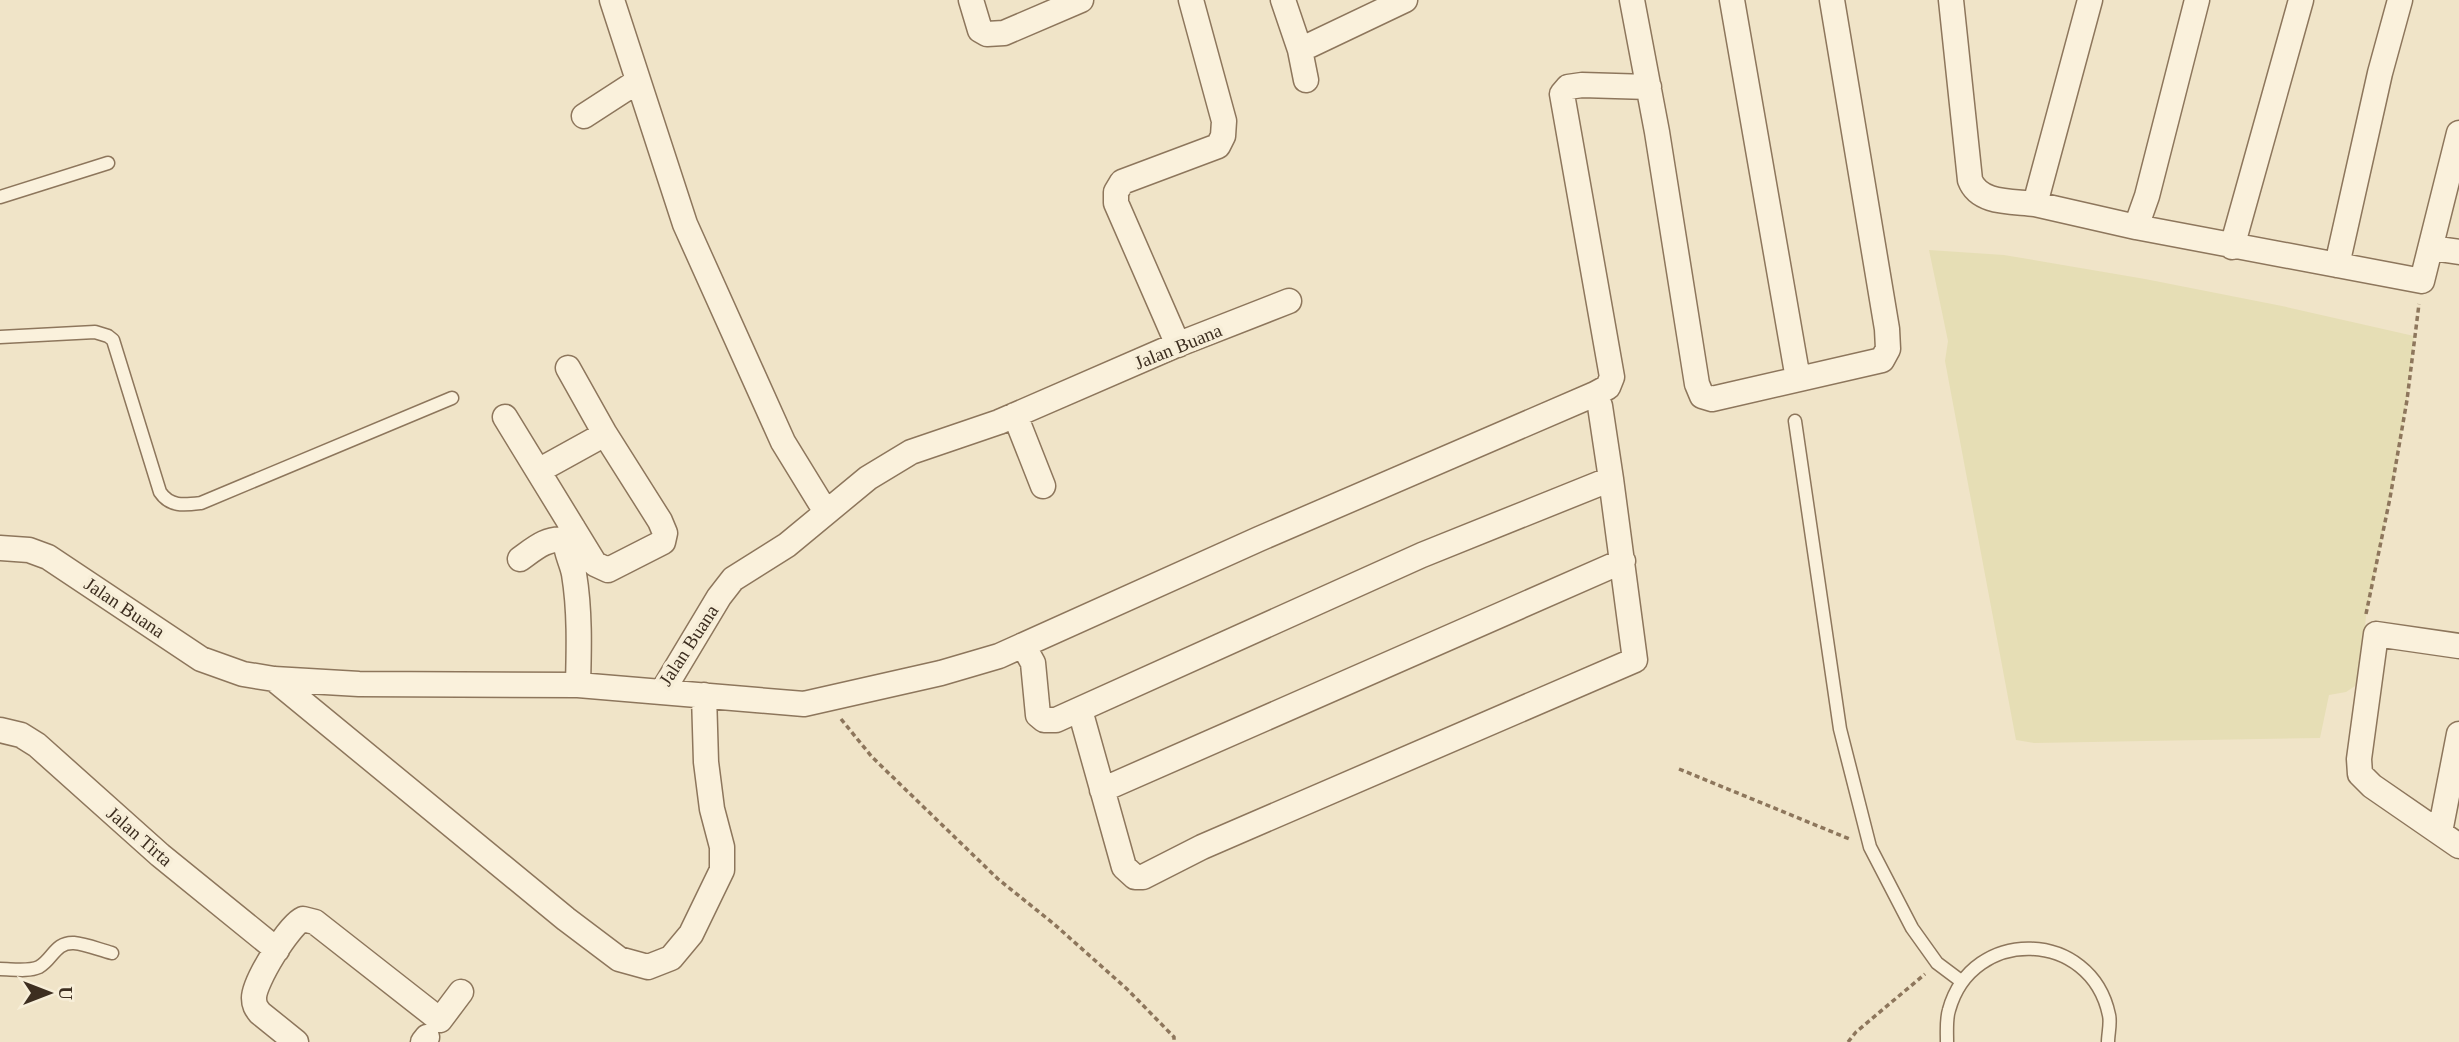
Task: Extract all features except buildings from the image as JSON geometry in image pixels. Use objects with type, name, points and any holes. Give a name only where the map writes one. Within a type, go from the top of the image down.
[{"type":"street","points":[[612,0],[685,224],[783,442],[826,512]]},
{"type":"street","points":[[971,0],[980,30],[988,34],[1004,33],[1027,11],[1081,0]]},
{"type":"street","points":[[1178,345],[1116,203],[1116,192],[1122,182],[1218,146],[1223,136],[1224,121],[1191,0]]},
{"type":"street","points":[[1283,0],[1307,80]]},
{"type":"street","points":[[1300,50],[1405,0]]},
{"type":"street","points":[[1632,0],[1697,384],[1702,396],[1712,399],[1882,360],[1888,349],[1887,329],[1832,0]]},
{"type":"street","points":[[1732,0],[1798,379]]},
{"type":"street","points":[[1951,0],[1970,180],[1981,197],[2035,204],[2232,247],[2422,281],[2457,149]]},
{"type":"street","points":[[2035,204],[2090,0]]},
{"type":"street","points":[[2136,227],[2147,196],[2197,0]]},
{"type":"street","points":[[2232,247],[2301,0]]},
{"type":"street","points":[[2337,265],[2380,73],[2400,0]]},
{"type":"street","points":[[584,116],[638,81]]},
{"type":"street","points":[[662,692],[804,704],[941,673],[999,656],[1608,387],[1612,377],[1562,94],[1568,87],[1582,85],[1648,87]]},
{"type":"street","points":[[2432,248],[2459,252]]},
{"type":"street","name":"Jalan Buana","points":[[0,548],[29,550],[48,557],[201,659],[243,674],[274,679],[359,684],[578,685],[662,692],[719,597],[733,579],[787,545],[869,478],[911,452],[1015,415],[1289,301]]},
{"type":"street","points":[[505,417],[538,471],[569,534],[595,564],[608,570],[663,542],[665,533],[660,521],[605,434],[568,368]]},
{"type":"street","points":[[1080,710],[1124,867],[1135,877],[1143,877],[1202,847],[1635,660],[1611,479],[1600,407],[1595,394]]},
{"type":"street","points":[[1015,415],[1043,486]]},
{"type":"street","points":[[538,471],[605,434]]},
{"type":"street","points":[[1023,645],[1033,663],[1038,715],[1044,720],[1056,720],[1422,555],[1611,479]]},
{"type":"street","points":[[520,559],[540,544],[569,534]]},
{"type":"street","points":[[569,534],[579,637],[578,685]]},
{"type":"street","points":[[1102,790],[1623,561]]},
{"type":"street","points":[[2459,646],[2376,634],[2359,759],[2360,774],[2372,786],[2449,839],[2459,734]]},
{"type":"street","points":[[274,679],[566,919],[619,959],[648,967],[671,958],[691,934],[722,870],[722,847],[712,808],[706,762],[704,695]]},
{"type":"street","name":"Jalan Tirta","points":[[0,730],[21,736],[37,745],[160,855],[277,950]]},
{"type":"street","points":[[296,1042],[260,1013],[254,1002],[256,989],[277,950],[293,925],[303,919],[309,919],[440,1020],[461,992]]},
{"type":"lane","points":[[0,197],[108,163]]},
{"type":"lane","points":[[0,337],[95,332],[108,335],[113,340],[160,492],[166,500],[175,504],[201,503],[452,398]]},
{"type":"lane","points":[[1796,421],[1840,729],[1870,847],[1912,928],[1937,963],[1961,981]]},
{"type":"lane","points":[[0,969],[37,968],[56,948],[65,944],[75,943],[112,953]]},
{"type":"lane","points":[[1947,1042],[1948,1011],[1961,981],[1985,959],[2015,948],[2047,949],[2076,962],[2098,986],[2110,1016],[2108,1042]]},
{"type":"path","points":[[2366,616],[2405,412],[2422,281]]},
{"type":"path","points":[[824,698],[882,766],[998,879],[1127,989],[1174,1037],[1174,1042]]},
{"type":"path","points":[[1679,769],[1870,847]]},
{"type":"path","points":[[1848,1042],[1856,1032],[1937,963]]},
{"type":"shaded area","points":[[1929,250],[2004,255],[2145,279],[2414,336],[2407,400],[2366,616],[2361,670],[2355,686],[2346,692],[2329,695],[2320,738],[2034,743],[2016,740],[1945,361],[1948,341]]}]
